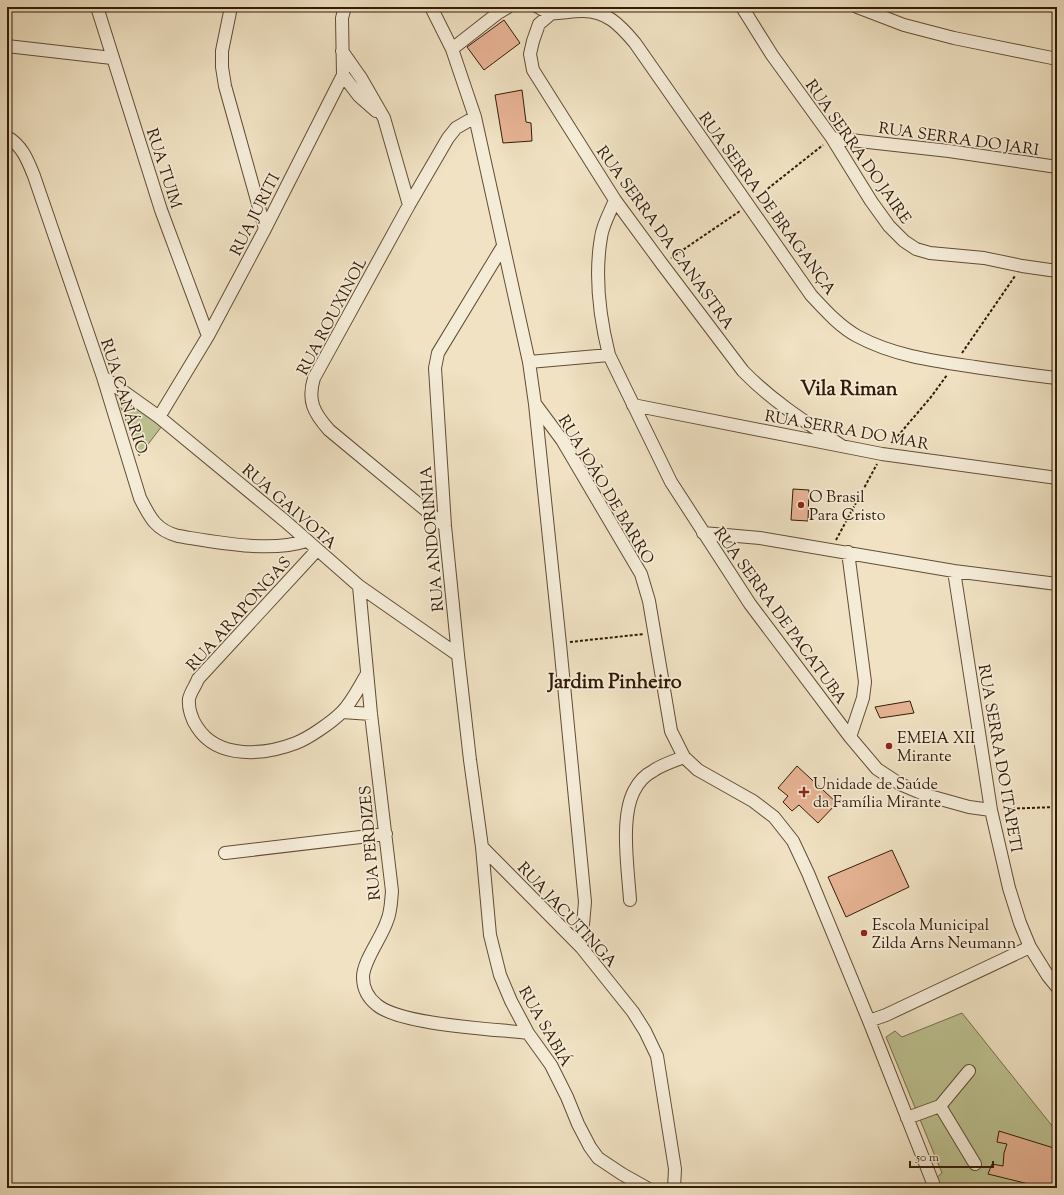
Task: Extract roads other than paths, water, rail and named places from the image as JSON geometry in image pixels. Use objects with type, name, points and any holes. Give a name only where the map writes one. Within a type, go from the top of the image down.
[{"type":"street","name":"RUA TUIM","points":[[97,7],[161,210],[208,336]]},
{"type":"street","points":[[231,7],[222,51],[222,67],[225,86],[265,229]]},
{"type":"street","points":[[345,7],[342,18],[343,75],[359,96],[384,118]]},
{"type":"street","points":[[431,7],[452,49],[475,117],[529,362],[535,404],[560,644],[585,902],[581,947]]},
{"type":"street","points":[[452,49],[508,7]]},
{"type":"street","name":"RUA SERRA DE BRAGANÇA","points":[[538,7],[552,13],[582,10],[602,14],[612,19],[621,27],[635,43],[811,295],[833,318],[856,335],[880,347],[908,356],[1057,378]]},
{"type":"street","name":"RUA SERRA DO JAIRE","points":[[742,7],[772,55],[832,138],[871,201],[889,226],[904,241],[916,249],[930,253],[984,258],[1022,266],[1057,271]]},
{"type":"street","points":[[857,7],[904,25],[947,36],[1057,59]]},
{"type":"street","name":"RUA SERRA DA CANASTRA","points":[[552,13],[539,24],[533,41],[530,54],[533,70],[615,200],[743,370],[758,386],[791,412],[842,446]]},
{"type":"street","points":[[7,46],[112,58]]},
{"type":"street","points":[[342,51],[384,118],[409,205]]},
{"type":"street","name":"RUA JURITI","points":[[159,417],[208,336],[265,229],[343,75]]},
{"type":"street","name":"RUA ROUXINOL","points":[[445,526],[329,430],[315,411],[311,400],[311,389],[314,378],[409,205],[448,138],[456,128],[475,117]]},
{"type":"street","name":"RUA CANÁRIO","points":[[7,137],[15,141],[22,150],[34,176],[103,377],[140,498],[148,514],[156,525],[167,532],[178,536],[256,546],[294,545],[306,541]]},
{"type":"street","name":"RUA SERRA DO JARI","points":[[832,138],[949,151],[1057,167]]},
{"type":"street","name":"RUA SERRA DE PACATUBA","points":[[615,200],[603,229],[599,254],[599,304],[605,338],[609,355],[671,482],[750,604],[850,737],[877,769],[900,784],[926,795],[962,806],[991,810]]},
{"type":"street","name":"RUA ANDORINHA","points":[[482,847],[470,760],[445,526],[435,378],[438,353],[503,246]]},
{"type":"street","points":[[529,362],[609,355]]},
{"type":"street","name":"RUA GAIVOTA","points":[[103,377],[159,417],[267,506],[359,586],[458,655]]},
{"type":"street","name":"RUA JOÃO DE BARRO","points":[[535,404],[562,440],[641,574],[649,601],[655,632],[671,731],[684,758],[698,770],[758,805],[774,817],[793,841],[808,873],[869,1021],[935,1188]]},
{"type":"street","name":"RUA SERRA DO MAR","points":[[633,405],[882,454],[1057,478]]},
{"type":"street","points":[[703,533],[760,538],[954,571],[1057,584]]},
{"type":"street","name":"RUA ARAPONGAS","points":[[317,550],[198,679],[189,699],[192,720],[202,735],[213,744],[230,750],[264,752],[297,742],[309,736],[342,712],[358,690],[367,674]]},
{"type":"street","points":[[848,552],[864,682],[863,698],[850,737]]},
{"type":"street","name":"RUA SERRA DO ITAPETI","points":[[954,571],[991,810],[1009,888],[1020,923],[1030,947],[1048,976],[1057,987]]},
{"type":"street","name":"RUA PERDIZES","points":[[359,586],[371,714],[392,892],[387,923],[367,963],[363,975],[364,987],[369,997],[378,1006],[389,1012],[406,1017],[432,1022],[528,1032]]},
{"type":"street","points":[[342,712],[371,714]]},
{"type":"street","points":[[630,900],[626,845],[630,801],[634,790],[653,770],[684,758]]},
{"type":"street","points":[[226,853],[386,834]]},
{"type":"street","name":"RUA JACUTINGA","points":[[482,847],[581,947],[633,1012],[645,1031],[657,1056],[674,1169],[674,1188]]},
{"type":"street","name":"RUA SABIÁ","points":[[482,847],[490,935],[500,975],[511,1001],[528,1032],[551,1065],[590,1147],[598,1158],[647,1188]]},
{"type":"street","points":[[869,1021],[886,1015],[1030,947]]},
{"type":"street","points":[[907,1118],[940,1106],[969,1071]]},
{"type":"street","points":[[940,1106],[975,1164]]},
{"type":"place","name":"O Brasil Para Cristo","points":[[801,505]]},
{"type":"place","name":"EMEIA XII Mirante","points":[[889,746]]},
{"type":"place","name":"Unidade de Saúde da Família Mirante","points":[[804,792]]},
{"type":"place","name":"Escola Municipal Zilda Arns Neumann","points":[[864,933]]},
{"type":"district","name":"Vila Riman","points":[[849,388]]},
{"type":"district","name":"Jardim Pinheiro","points":[[615,681]]}]
